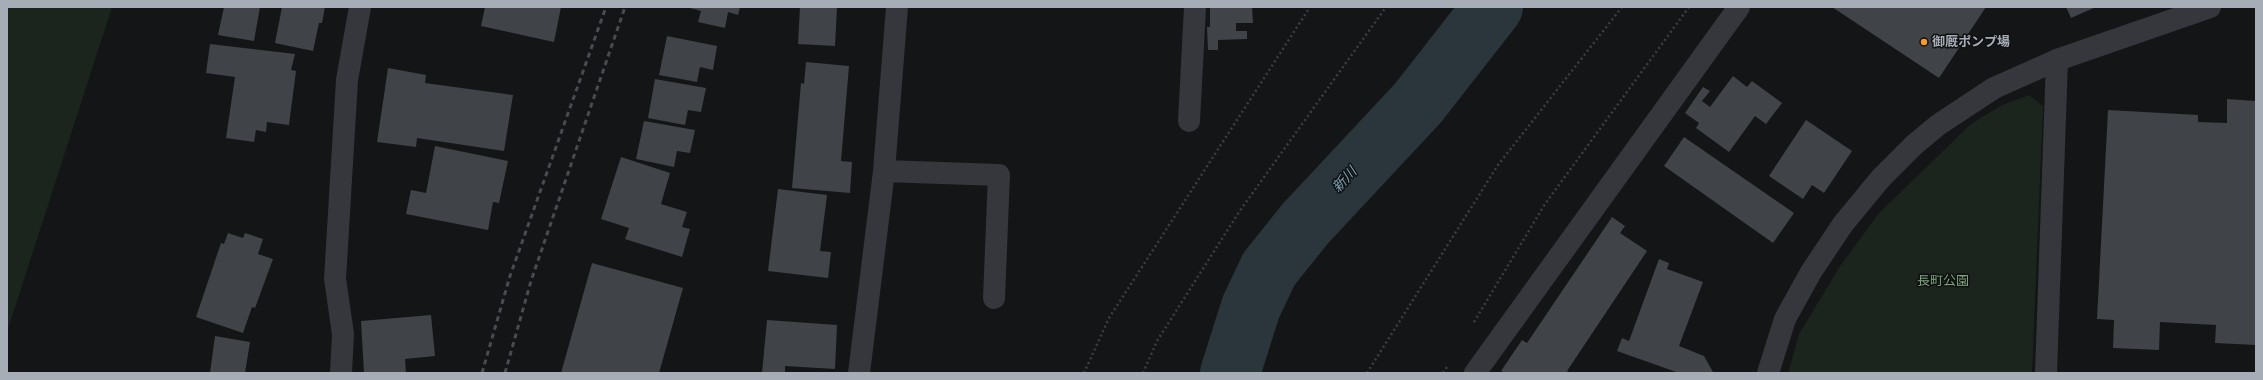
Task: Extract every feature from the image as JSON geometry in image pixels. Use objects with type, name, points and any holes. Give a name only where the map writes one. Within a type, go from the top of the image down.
[{"type":"street","points":[[341,373],[343,334],[335,279],[348,80],[360,7]]},
{"type":"street","points":[[859,373],[884,171],[897,7]]},
{"type":"street","points":[[1189,121],[1195,7]]},
{"type":"street","points":[[1475,373],[1739,7]]},
{"type":"street","points":[[1768,373],[1785,319],[1811,272],[1843,224],[1881,178],[1914,145],[1938,125],[1994,88],[2057,60],[2210,7]]},
{"type":"street","points":[[2046,373],[2057,60]]},
{"type":"street","points":[[884,171],[999,175],[994,298]]},
{"type":"path","points":[[1084,373],[1109,318],[1310,7]]},
{"type":"path","points":[[1143,373],[1157,341],[1239,212],[1386,7]]},
{"type":"path","points":[[1367,373],[1498,165],[1622,7]]},
{"type":"path","points":[[1472,326],[1545,204],[1688,7]]},
{"type":"path","points":[[1443,373],[1447,366]]},
{"type":"green space","points":[[7,7],[112,7],[7,332]]},
{"type":"green space","name":"長町公園","points":[[2029,95],[2043,106],[2032,373],[1788,373],[1799,334],[1840,266],[1880,212],[1971,124],[2002,105]]},
{"type":"building","points":[[224,7],[260,7],[254,41],[218,35]]},
{"type":"building","points":[[282,7],[325,7],[322,23],[319,23],[313,51],[275,43]]},
{"type":"building","points":[[485,7],[561,7],[554,42],[481,26]]},
{"type":"building","points":[[686,7],[740,7],[738,15],[728,12],[725,28],[698,22],[701,11]]},
{"type":"building","points":[[800,7],[837,7],[835,46],[798,44]]},
{"type":"building","points":[[1210,7],[1252,7],[1253,23],[1236,23],[1236,31],[1247,31],[1247,39],[1218,40],[1218,50],[1208,50],[1207,27],[1210,27]]},
{"type":"building","name":"御厩ポンプ場","points":[[1832,7],[1986,7],[1939,78]]},
{"type":"building","points":[[2066,7],[2096,7],[2071,18]]},
{"type":"building","points":[[667,36],[717,46],[713,70],[700,67],[697,82],[659,75]]},
{"type":"building","points":[[210,44],[295,54],[291,70],[296,71],[289,125],[267,122],[266,132],[256,130],[254,142],[226,138],[235,77],[206,73]]},
{"type":"building","points":[[806,62],[849,66],[841,161],[852,162],[850,193],[792,188],[801,83],[804,84]]},
{"type":"building","points":[[388,68],[426,75],[425,83],[513,95],[504,151],[417,138],[416,147],[377,142]]},
{"type":"building","points":[[1733,76],[1747,87],[1752,81],[1782,103],[1766,124],[1755,116],[1729,152],[1696,128],[1699,123],[1685,113],[1703,87],[1710,91],[1702,101],[1710,107]]},
{"type":"building","points":[[655,79],[706,88],[701,112],[688,110],[685,125],[648,118]]},
{"type":"building","points":[[2227,99],[2256,101],[2256,345],[2215,343],[2216,325],[2160,322],[2159,350],[2113,348],[2114,320],[2097,319],[2108,110],[2198,115],[2198,122],[2227,123]]},
{"type":"building","points":[[1806,120],[1852,151],[1824,193],[1812,185],[1803,199],[1769,176]]},
{"type":"building","points":[[644,121],[695,130],[690,153],[677,151],[674,167],[636,159]]},
{"type":"building","points":[[1684,137],[1794,213],[1773,243],[1664,166]]},
{"type":"building","points":[[435,146],[508,161],[499,203],[493,202],[488,230],[406,214],[411,190],[426,193]]},
{"type":"building","points":[[621,157],[670,173],[661,204],[687,212],[682,227],[690,229],[682,257],[625,239],[629,228],[601,219]]},
{"type":"building","points":[[778,189],[827,195],[820,251],[831,252],[828,278],[768,271]]},
{"type":"building","points":[[1612,217],[1625,226],[1620,233],[1647,251],[1567,371],[1570,373],[1504,373],[1501,371],[1522,340],[1527,343]]},
{"type":"building","points":[[228,233],[243,238],[245,233],[263,239],[258,254],[273,259],[255,308],[252,307],[243,333],[196,317],[221,243],[224,244]]},
{"type":"building","points":[[1659,259],[1669,263],[1667,269],[1703,282],[1679,346],[1704,356],[1713,372],[1679,373],[1617,351],[1622,338],[1629,341]]},
{"type":"building","points":[[592,263],[683,288],[659,373],[561,373]]},
{"type":"building","points":[[431,315],[435,356],[405,359],[406,373],[364,373],[361,321]]},
{"type":"building","points":[[767,320],[837,325],[835,369],[785,366],[785,373],[762,373]]},
{"type":"building","points":[[215,336],[250,342],[245,373],[210,373]]},
{"type":"waterway","name":"新川","points":[[1230,373],[1251,307],[1269,269],[1305,224],[1418,103],[1493,7]]},
{"type":"railway","points":[[482,373],[510,276],[606,7]]},
{"type":"railway","points":[[505,373],[531,281],[625,7]]},
{"type":"place","name":"御厩ポンプ場","points":[[1924,42]]}]
